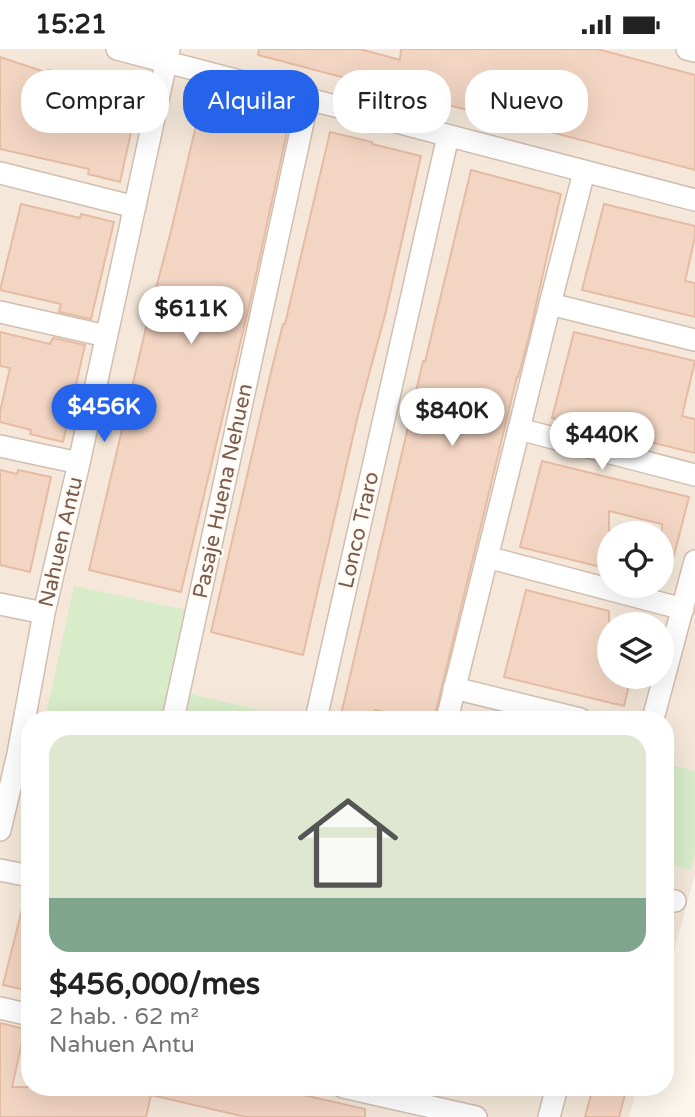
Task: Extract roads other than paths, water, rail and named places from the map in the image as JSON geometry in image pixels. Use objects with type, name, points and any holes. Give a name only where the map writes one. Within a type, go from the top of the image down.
[{"type":"street","points":[[117,49],[168,55],[216,70]]},
{"type":"street","points":[[687,49],[695,51]]},
{"type":"street","name":"Nahuen Antu","points":[[25,711],[168,55]]},
{"type":"street","points":[[319,102],[695,200]]},
{"type":"street","name":"Pasaje Huena Nehuen","points":[[175,711],[302,133]]},
{"type":"street","name":"Lonco Traro","points":[[318,711],[448,136]]},
{"type":"street","points":[[449,711],[584,172]]},
{"type":"street","points":[[0,173],[135,207]]},
{"type":"street","points":[[550,304],[695,340]]},
{"type":"street","points":[[0,312],[106,336]]},
{"type":"street","points":[[519,429],[695,475]]},
{"type":"street","points":[[0,446],[79,463]]},
{"type":"street","points":[[487,557],[682,609]]},
{"type":"street","points":[[655,711],[695,561]]},
{"type":"street","points":[[0,604],[44,613]]},
{"type":"street","points":[[454,688],[547,711]]},
{"type":"street","name":"Nahuen Antu","points":[[0,830],[21,729]]},
{"type":"street","points":[[0,870],[21,874]]},
{"type":"street","points":[[0,1008],[21,1013]]},
{"type":"street","points":[[384,1096],[476,1117]]},
{"type":"street","points":[[549,1117],[555,1096]]}]
